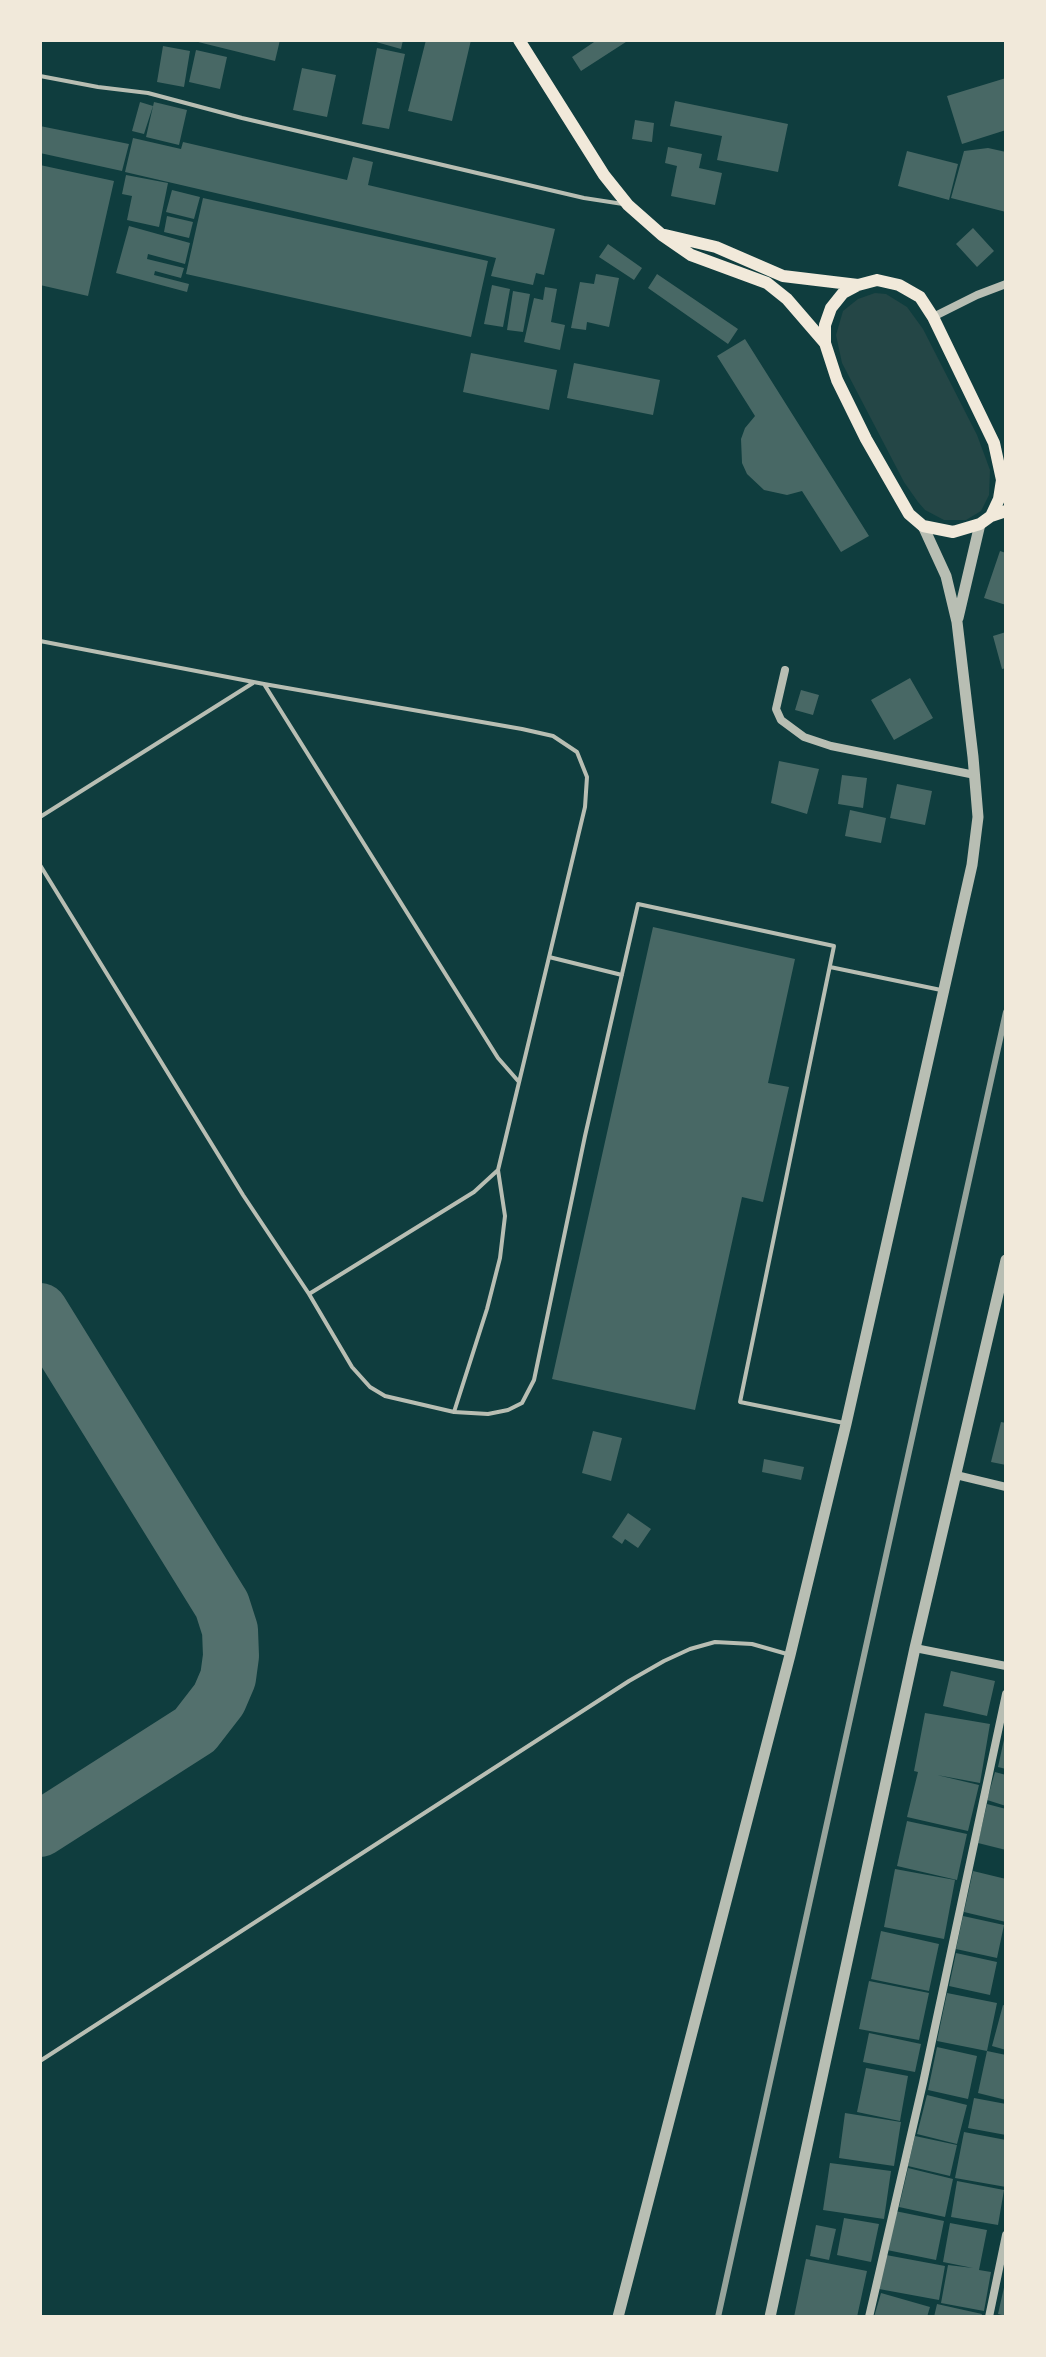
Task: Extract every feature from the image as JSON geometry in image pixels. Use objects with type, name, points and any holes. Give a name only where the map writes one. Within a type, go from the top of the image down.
[{"type":"main road","points":[[519,40],[604,175],[628,205],[691,255],[767,283],[797,310],[825,343]]},
{"type":"main road","points":[[662,235],[716,247],[783,276],[858,285]]},
{"type":"main road","points":[[985,520],[999,499],[1002,480],[994,443],[933,317],[920,297],[899,285],[877,280],[843,293],[831,308],[825,325],[825,343],[837,380],[909,514],[923,526],[953,532],[985,520],[1006,511]]},
{"type":"main road","points":[[994,443],[1006,454]]},
{"type":"street","points":[[933,317],[1006,284]]},
{"type":"street","points":[[957,622],[985,520]]},
{"type":"street","points":[[618,2317],[790,1655],[846,1424],[972,865],[978,817],[957,622],[946,576],[923,526]]},
{"type":"street","points":[[785,670],[776,709],[781,720],[804,737],[831,746],[975,775]]},
{"type":"street","points":[[770,2317],[915,1648],[1006,1260]]},
{"type":"street","points":[[956,1475],[1006,1487]]},
{"type":"street","points":[[915,1648],[1006,1666]]},
{"type":"street","points":[[869,2317],[923,2083],[1006,1694]]},
{"type":"street","points":[[989,2317],[1006,2235]]},
{"type":"lane","points":[[40,76],[148,93],[584,198],[628,205]]},
{"type":"lane","points":[[40,641],[537,732],[553,736],[577,752],[587,777],[585,807],[498,1170],[505,1216],[500,1258],[454,1412]]},
{"type":"lane","points":[[40,817],[255,682]]},
{"type":"lane","points":[[264,684],[498,1058],[519,1082]]},
{"type":"lane","points":[[40,865],[352,1367],[370,1387],[385,1396],[454,1412],[488,1414],[508,1410],[522,1403],[534,1380],[638,904],[834,946],[740,1402],[846,1424]]},
{"type":"lane","points":[[549,957],[622,975]]},
{"type":"lane","points":[[830,967],[942,990]]},
{"type":"lane","points":[[309,1294],[474,1192],[498,1170]]},
{"type":"lane","points":[[40,2061],[664,1661],[690,1649],[727,1641],[752,1644],[790,1655]]},
{"type":"shaded area","points":[[875,293],[886,294],[907,307],[923,329],[977,435],[990,470],[989,495],[981,511],[966,520],[944,520],[925,510],[918,502],[904,482],[842,363],[836,335],[843,311],[858,299]]},
{"type":"building","points":[[190,40],[280,40],[275,61]]},
{"type":"building","points":[[369,40],[403,40],[401,49]]},
{"type":"building","points":[[426,40],[471,40],[452,121],[408,111]]},
{"type":"building","points":[[597,40],[629,40],[581,71],[572,57]]},
{"type":"building","points":[[163,46],[190,51],[184,87],[157,82]]},
{"type":"building","points":[[377,48],[405,54],[389,129],[362,124]]},
{"type":"building","points":[[196,50],[227,57],[220,89],[189,82]]},
{"type":"building","points":[[302,68],[336,75],[327,117],[293,110]]},
{"type":"building","points":[[1006,78],[1006,130],[962,144],[947,96]]},
{"type":"building","points":[[675,101],[788,124],[778,172],[717,160],[722,136],[670,126]]},
{"type":"building","points":[[140,102],[153,106],[144,134],[132,131]]},
{"type":"building","points":[[154,102],[187,110],[179,145],[146,137]]},
{"type":"building","points":[[635,120],[654,123],[652,142],[632,139]]},
{"type":"building","points":[[40,126],[129,144],[122,171],[40,153]]},
{"type":"building","points":[[133,138],[181,149],[183,142],[347,180],[353,157],[373,162],[368,185],[555,229],[544,275],[536,273],[533,285],[491,276],[496,258],[125,172]]},
{"type":"building","points":[[668,147],[702,154],[699,168],[722,173],[715,205],[671,196],[677,166],[665,163]]},
{"type":"building","points":[[988,148],[1006,152],[1006,212],[951,198],[964,151]]},
{"type":"building","points":[[907,151],[958,164],[949,200],[898,186]]},
{"type":"building","points":[[40,165],[114,181],[88,296],[40,285]]},
{"type":"building","points":[[126,175],[168,183],[159,227],[127,220],[132,196],[122,194]]},
{"type":"building","points":[[172,190],[200,197],[194,219],[166,212]]},
{"type":"building","points":[[203,198],[488,261],[471,337],[186,274]]},
{"type":"building","points":[[167,216],[193,222],[189,238],[164,232]]},
{"type":"building","points":[[129,226],[190,243],[185,264],[148,254],[147,259],[184,268],[181,278],[155,271],[154,275],[189,284],[187,292],[116,273]]},
{"type":"building","points":[[973,228],[994,251],[977,267],[956,244]]},
{"type":"building","points":[[608,244],[642,268],[634,280],[599,257]]},
{"type":"building","points":[[596,274],[619,278],[609,327],[587,322],[586,330],[571,328],[580,282],[594,284]]},
{"type":"building","points":[[657,274],[738,329],[728,344],[648,288]]},
{"type":"building","points":[[492,285],[510,289],[503,327],[484,324]]},
{"type":"building","points":[[545,287],[557,289],[551,322],[565,325],[560,350],[524,342],[534,298],[543,300]]},
{"type":"building","points":[[513,291],[530,294],[523,332],[507,330]]},
{"type":"building","points":[[745,339],[869,536],[841,552],[802,491],[787,495],[764,490],[747,474],[742,463],[741,439],[755,416],[717,356]]},
{"type":"building","points":[[471,353],[557,370],[549,410],[463,392]]},
{"type":"building","points":[[574,363],[660,380],[653,415],[567,398]]},
{"type":"building","points":[[1000,551],[1006,553],[1006,605],[984,598]]},
{"type":"building","points":[[1006,632],[1006,668],[1002,669],[993,636]]},
{"type":"building","points":[[910,678],[933,718],[894,740],[871,700]]},
{"type":"building","points":[[801,690],[819,695],[813,715],[795,710]]},
{"type":"building","points":[[779,761],[819,769],[807,814],[771,803]]},
{"type":"building","points":[[842,775],[867,778],[863,808],[838,804]]},
{"type":"building","points":[[897,784],[932,791],[925,825],[890,818]]},
{"type":"building","points":[[850,810],[886,818],[881,843],[845,836]]},
{"type":"building","points":[[653,927],[795,959],[768,1083],[789,1087],[763,1202],[742,1197],[695,1410],[552,1379]]},
{"type":"building","points":[[1001,1422],[1006,1423],[1006,1465],[991,1462]]},
{"type":"building","points":[[593,1431],[622,1438],[611,1481],[582,1473]]},
{"type":"building","points":[[764,1459],[804,1467],[801,1480],[762,1472]]},
{"type":"building","points":[[628,1513],[651,1529],[638,1548],[625,1539],[622,1544],[612,1537]]},
{"type":"building","points":[[951,1671],[995,1681],[987,1716],[943,1706]]},
{"type":"building","points":[[925,1713],[990,1724],[980,1783],[937,1775],[979,1785],[968,1831],[907,1817],[918,1772],[914,1771]]},
{"type":"building","points":[[1006,1735],[1006,1769],[998,1767]]},
{"type":"building","points":[[995,1772],[1006,1775],[1006,1806],[987,1800]]},
{"type":"building","points":[[987,1804],[1006,1809],[1006,1850],[978,1843]]},
{"type":"building","points":[[907,1821],[967,1834],[957,1880],[897,1866]]},
{"type":"building","points":[[895,1869],[955,1880],[944,1939],[884,1927]]},
{"type":"building","points":[[973,1871],[1006,1879],[1006,1922],[964,1912]]},
{"type":"building","points":[[963,1916],[1004,1925],[997,1958],[956,1949]]},
{"type":"building","points":[[881,1931],[939,1944],[929,1991],[871,1979]]},
{"type":"building","points":[[956,1953],[997,1962],[990,1995],[949,1986]]},
{"type":"building","points":[[869,1981],[929,1993],[919,2040],[859,2029]]},
{"type":"building","points":[[947,1993],[997,2003],[987,2051],[937,2041]]},
{"type":"building","points":[[1003,2005],[1006,2006],[1006,2050],[992,2046]]},
{"type":"building","points":[[869,2033],[921,2044],[915,2072],[863,2062]]},
{"type":"building","points":[[937,2047],[977,2056],[968,2099],[928,2090]]},
{"type":"building","points":[[987,2051],[1006,2055],[1006,2100],[978,2093]]},
{"type":"building","points":[[866,2068],[908,2076],[900,2121],[857,2112]]},
{"type":"building","points":[[927,2095],[967,2105],[957,2144],[917,2134]]},
{"type":"building","points":[[974,2098],[1006,2104],[1006,2135],[968,2128]]},
{"type":"building","points":[[845,2113],[901,2122],[894,2166],[839,2158]]},
{"type":"building","points":[[964,2132],[1006,2140],[1006,2187],[955,2178]]},
{"type":"building","points":[[915,2136],[957,2145],[950,2176],[908,2166]]},
{"type":"building","points":[[830,2163],[891,2171],[884,2219],[823,2210]]},
{"type":"building","points":[[908,2168],[953,2179],[945,2217],[899,2207]]},
{"type":"building","points":[[957,2181],[1004,2190],[998,2225],[951,2217]]},
{"type":"building","points":[[895,2211],[944,2221],[936,2260],[887,2250]]},
{"type":"building","points":[[844,2218],[879,2224],[871,2262],[837,2255]]},
{"type":"building","points":[[950,2223],[987,2230],[979,2270],[991,2272],[984,2311],[941,2303],[948,2265],[973,2268],[943,2262]]},
{"type":"building","points":[[816,2225],[836,2229],[829,2260],[810,2256]]},
{"type":"building","points":[[886,2255],[945,2266],[939,2300],[879,2289]]},
{"type":"building","points":[[806,2259],[867,2271],[857,2317],[794,2317]]},
{"type":"building","points":[[1006,2283],[1006,2316],[998,2314]]},
{"type":"building","points":[[881,2293],[930,2307],[927,2317],[874,2317]]},
{"type":"building","points":[[937,2304],[982,2314],[981,2317],[934,2317]]},
{"type":"taxiway","points":[[40,1311],[222,1605],[230,1630],[231,1656],[228,1678],[219,1699],[195,1730],[40,1829]]},
{"type":"railway","points":[[718,2317],[1006,1012]]}]
